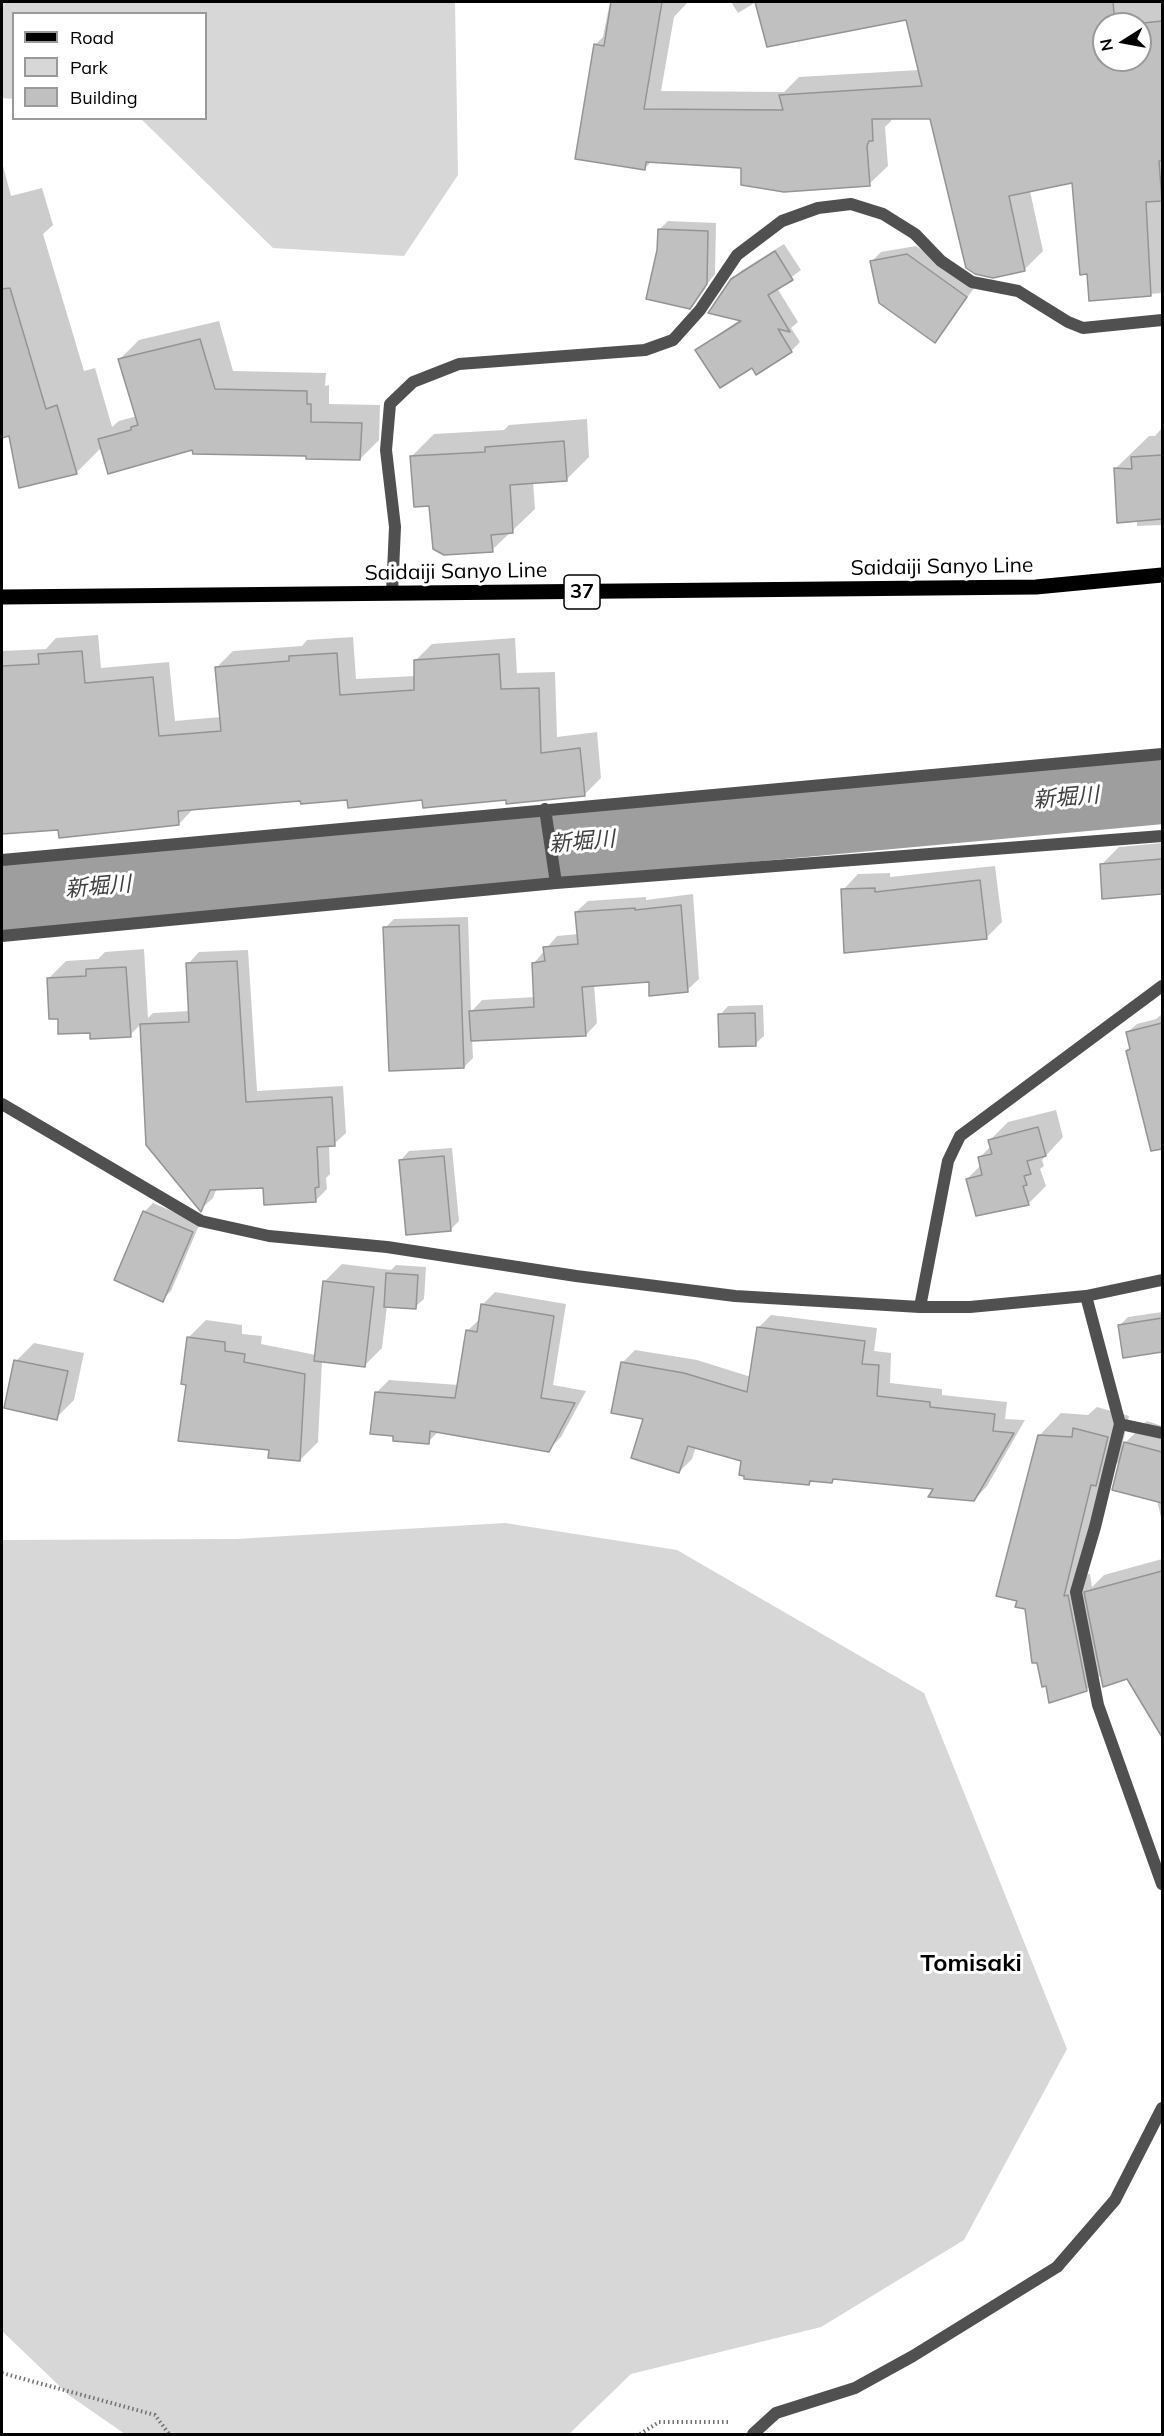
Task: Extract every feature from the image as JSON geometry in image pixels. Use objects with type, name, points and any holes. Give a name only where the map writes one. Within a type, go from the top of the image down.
[{"type":"main road","name":"Saidaiji Sanyo Line","points":[[2,597],[1036,587],[1162,575]]},
{"type":"street","points":[[392,593],[396,527],[386,450],[390,404],[414,382],[459,364],[645,350],[673,340],[700,310],[737,255],[782,221],[818,208],[851,204],[883,214],[915,234],[941,261],[972,282],[1018,291],[1068,322],[1083,328],[1162,320]]},
{"type":"street","points":[[2,860],[546,815],[1162,754]]},
{"type":"street","points":[[546,815],[556,883]]},
{"type":"street","points":[[2,936],[556,883],[1162,836]]},
{"type":"street","points":[[920,1307],[948,1161],[960,1136],[1162,986]]},
{"type":"street","points":[[2,1104],[201,1221],[269,1236],[387,1246],[576,1276],[735,1296],[920,1307],[970,1307],[1086,1296],[1162,1280]]},
{"type":"street","points":[[1086,1296],[1120,1424],[1095,1527],[1076,1592],[1098,1705],[1162,1884]]},
{"type":"street","points":[[1120,1424],[1162,1433]]},
{"type":"street","points":[[753,2434],[776,2413],[855,2388],[1057,2267],[1115,2200],[1162,2108]]},
{"type":"path","points":[[2,2373],[155,2415],[169,2434]]},
{"type":"path","points":[[640,2434],[659,2422],[716,2421],[727,2421],[753,2434]]},
{"type":"green space","points":[[2,2],[455,2],[458,175],[404,256],[273,248],[142,120],[207,120],[207,12],[12,12],[12,99],[2,98]]},
{"type":"green space","points":[[505,1523],[677,1550],[924,1693],[1067,2049],[964,2240],[821,2327],[631,2374],[569,2434],[125,2434],[70,2396],[2,2331],[2,1540],[236,1539]]},
{"type":"building","points":[[611,2],[662,2],[644,109],[783,110],[779,95],[922,86],[906,20],[767,47],[755,2],[1113,2],[1114,12],[1092,12],[1092,72],[1152,72],[1152,22],[1162,21],[1162,161],[1159,161],[1162,201],[1146,202],[1151,296],[1089,301],[1087,274],[1080,275],[1072,183],[1009,196],[1025,271],[993,278],[975,274],[966,268],[930,119],[872,119],[873,141],[869,141],[867,146],[870,186],[784,192],[741,185],[741,168],[646,162],[645,170],[575,159],[594,44],[604,46]]},
{"type":"building","points":[[658,229],[708,231],[707,284],[690,309],[646,299],[657,250]]},
{"type":"building","points":[[775,251],[793,280],[768,295],[790,332],[778,329],[792,352],[756,375],[752,368],[720,388],[695,350],[741,321],[708,313],[731,279]]},
{"type":"building","points":[[907,254],[967,297],[935,343],[879,303],[870,261]]},
{"type":"building","points":[[10,288],[46,409],[57,405],[77,474],[19,488],[9,436],[2,438],[2,289]]},
{"type":"building","points":[[200,339],[215,389],[307,391],[307,404],[311,404],[311,422],[362,423],[360,460],[306,459],[306,456],[193,454],[192,450],[108,474],[98,439],[131,430],[131,427],[138,425],[118,359]]},
{"type":"building","points":[[564,441],[567,481],[510,485],[513,533],[491,535],[493,552],[444,555],[433,549],[429,506],[414,507],[410,456],[485,452],[485,447]]},
{"type":"building","points":[[1162,455],[1162,519],[1117,523],[1114,468],[1132,469],[1131,457]]},
{"type":"building","points":[[82,651],[85,683],[153,677],[159,736],[221,731],[215,667],[289,661],[289,656],[337,653],[340,695],[414,690],[414,660],[499,654],[501,689],[539,688],[541,753],[580,748],[585,796],[506,804],[506,800],[423,808],[422,800],[348,808],[347,800],[301,804],[300,801],[178,811],[179,825],[59,838],[58,830],[2,834],[2,666],[39,664],[38,654]]},
{"type":"building","points":[[1162,859],[1162,894],[1102,899],[1100,864]]},
{"type":"building","points":[[980,880],[987,939],[844,953],[841,889],[875,888],[875,892]]},
{"type":"building","points":[[681,905],[688,992],[649,996],[649,982],[582,987],[586,1036],[471,1041],[469,1011],[534,1007],[532,963],[545,961],[543,947],[578,944],[575,912],[635,908],[635,910]]},
{"type":"building","points":[[459,925],[464,1068],[389,1071],[383,927]]},
{"type":"building","points":[[237,961],[246,1102],[332,1097],[335,1146],[317,1147],[319,1187],[315,1188],[316,1202],[264,1205],[263,1188],[210,1190],[201,1212],[146,1145],[140,1024],[189,1022],[186,963]]},
{"type":"building","points":[[126,967],[131,1037],[90,1039],[90,1033],[58,1034],[58,1019],[49,1019],[47,978],[86,976],[86,969]]},
{"type":"building","points":[[755,1013],[756,1046],[719,1047],[718,1014]]},
{"type":"building","points":[[1162,1023],[1162,1149],[1151,1151],[1126,1051],[1130,1049],[1126,1032]]},
{"type":"building","points":[[1038,1127],[1046,1156],[1027,1161],[1031,1174],[1024,1176],[1027,1185],[1023,1186],[1029,1205],[976,1216],[966,1179],[982,1175],[978,1157],[992,1154],[988,1140]]},
{"type":"building","points":[[444,1156],[451,1231],[406,1235],[399,1160]]},
{"type":"building","points":[[143,1211],[193,1232],[163,1302],[114,1280]]},
{"type":"building","points":[[386,1273],[418,1275],[416,1309],[384,1307]]},
{"type":"building","points":[[323,1281],[374,1287],[365,1367],[314,1361]]},
{"type":"building","points":[[481,1304],[554,1316],[541,1398],[575,1403],[549,1452],[430,1431],[429,1444],[393,1441],[393,1436],[370,1434],[375,1392],[455,1398],[466,1330],[477,1332]]},
{"type":"building","points":[[1162,1318],[1162,1352],[1123,1358],[1118,1325]]},
{"type":"building","points":[[757,1327],[865,1341],[862,1364],[879,1365],[877,1396],[930,1402],[930,1407],[995,1414],[993,1431],[1014,1433],[974,1501],[928,1497],[933,1489],[833,1479],[832,1483],[810,1481],[809,1485],[744,1479],[744,1476],[739,1475],[741,1461],[688,1446],[679,1473],[631,1458],[643,1419],[611,1413],[621,1362],[684,1373],[747,1392]]},
{"type":"building","points":[[187,1337],[225,1342],[225,1351],[245,1354],[244,1362],[305,1374],[300,1461],[268,1458],[269,1450],[178,1441],[186,1385],[181,1384]]},
{"type":"building","points":[[14,1360],[68,1371],[57,1420],[4,1408]]},
{"type":"building","points":[[1073,1428],[1108,1437],[1096,1486],[1091,1485],[1064,1596],[1068,1595],[1087,1691],[1049,1703],[1046,1686],[1042,1687],[1037,1663],[1032,1663],[1025,1609],[1015,1607],[1017,1601],[996,1596],[1038,1435],[1072,1437]]},
{"type":"building","points":[[1124,1442],[1162,1452],[1162,1503],[1112,1490]]},
{"type":"building","points":[[1162,1571],[1162,1737],[1127,1679],[1103,1687],[1084,1592]]},
{"type":"waterway","name":"新堀川","points":[[2,896],[1162,789]]},
{"type":"district","name":"Tomisaki","points":[[971,1964]]}]
